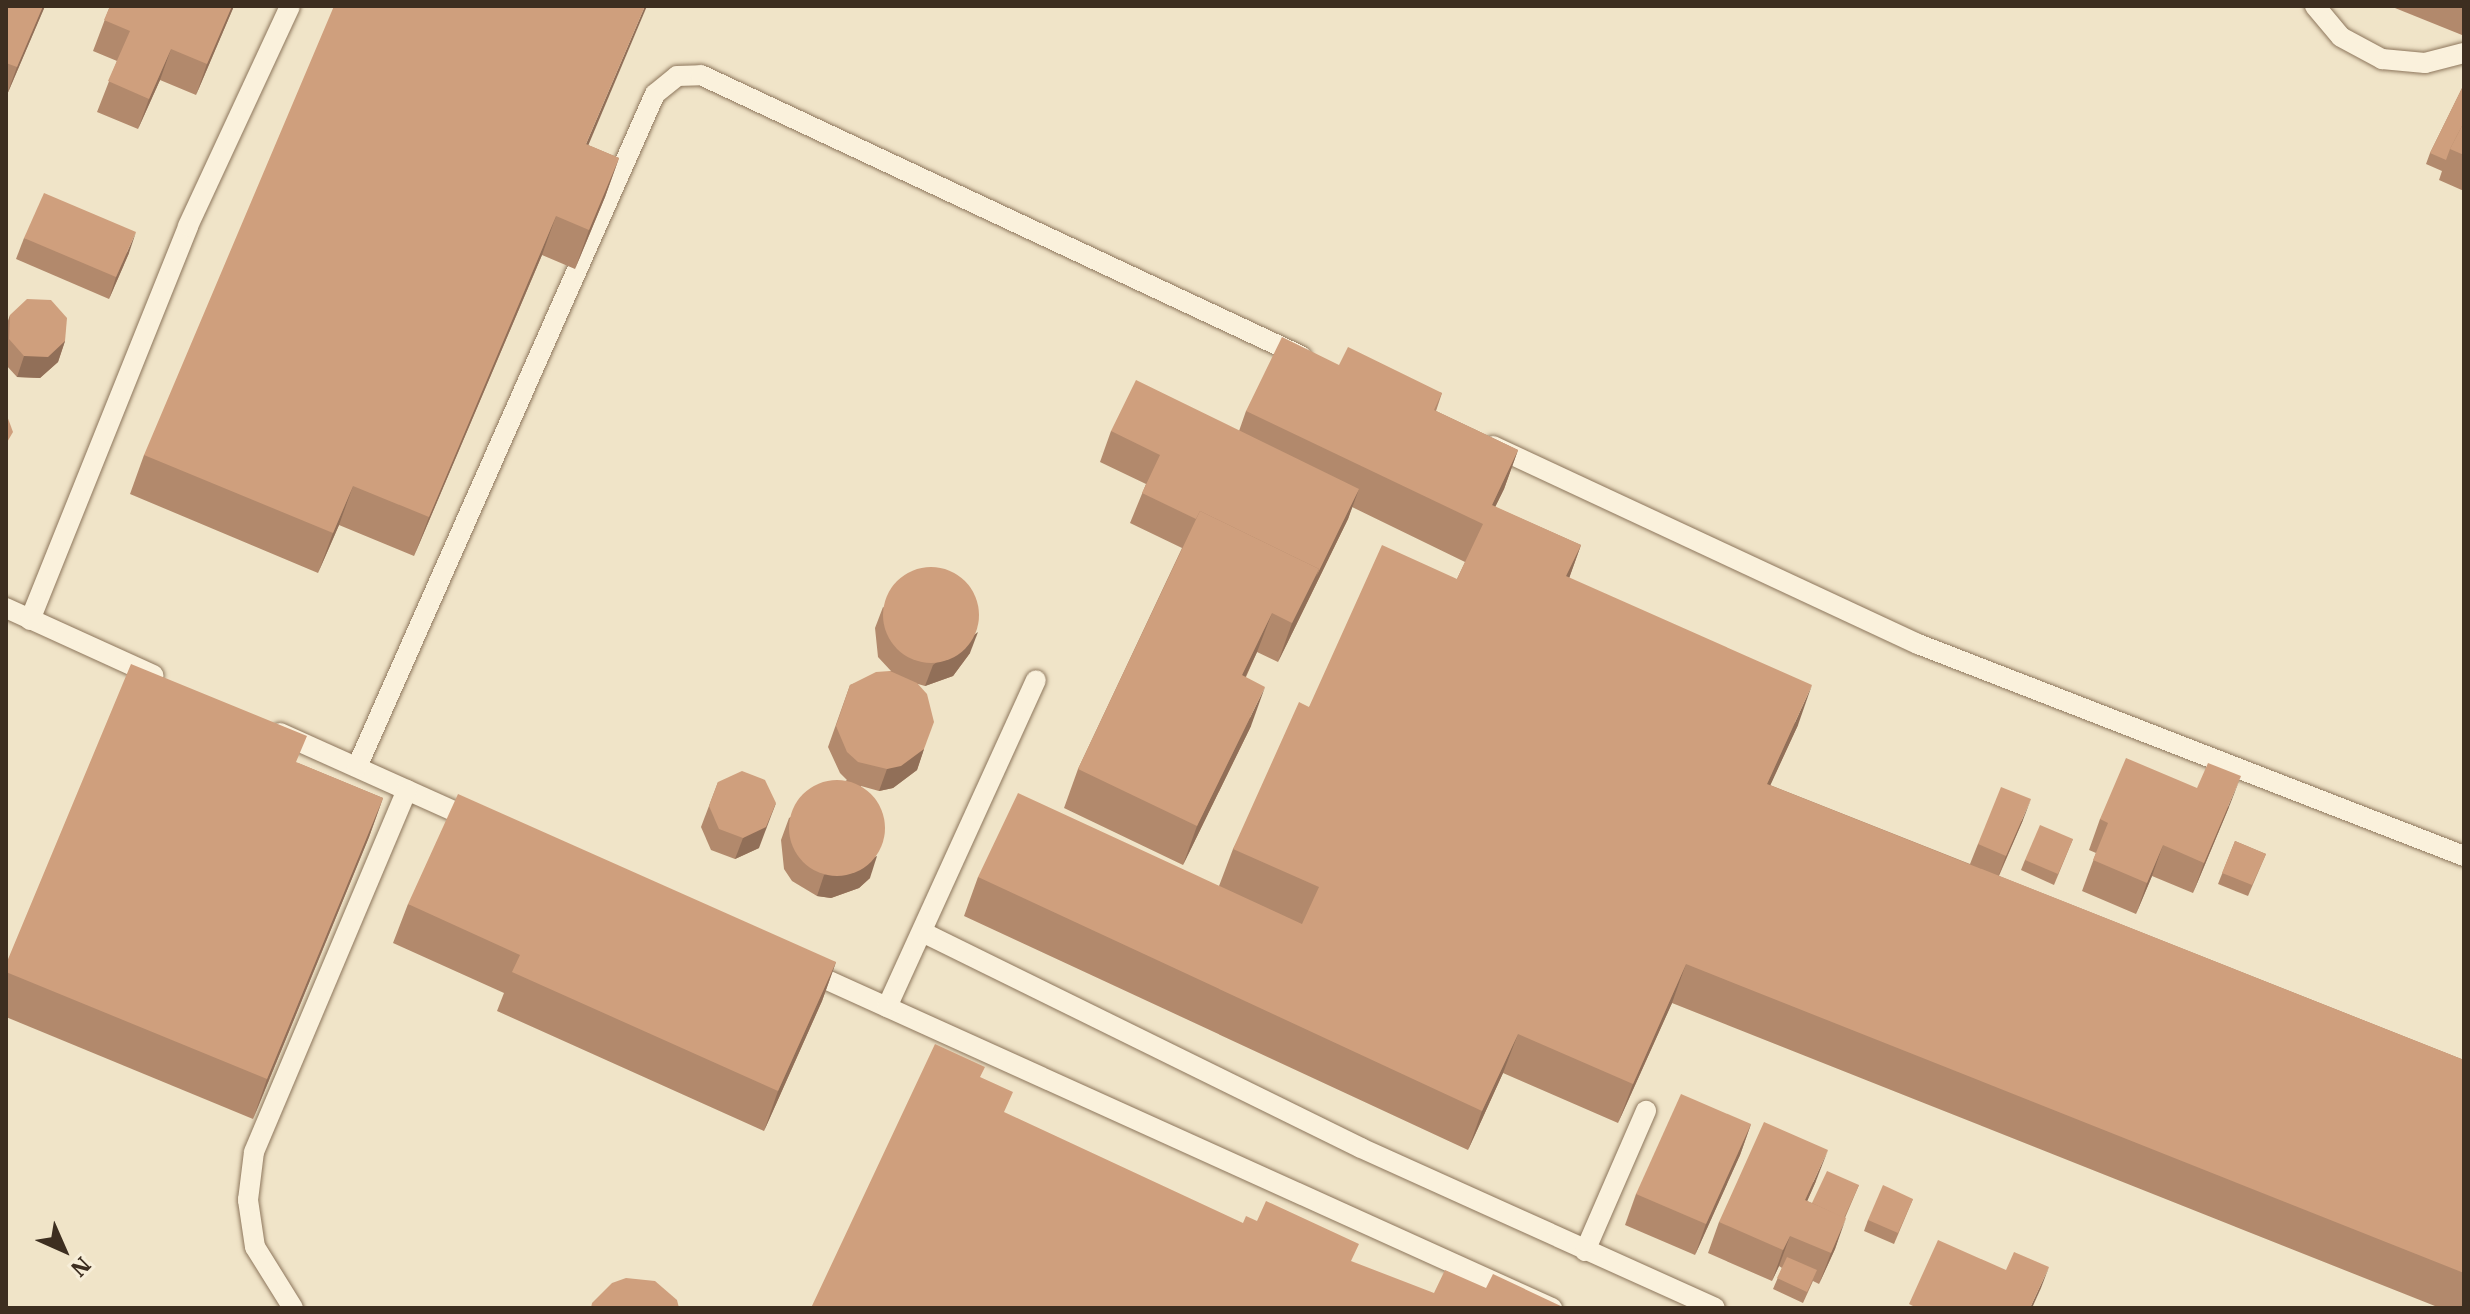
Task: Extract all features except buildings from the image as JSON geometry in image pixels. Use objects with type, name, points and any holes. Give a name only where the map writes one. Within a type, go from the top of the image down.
[{"type":"lane","points":[[30,620],[182,240],[290,6]]},
{"type":"lane","points":[[2315,6],[2341,37],[2382,59],[2425,63],[2464,53]]},
{"type":"lane","points":[[357,767],[655,94],[677,76],[701,75],[1320,365]]},
{"type":"lane","points":[[1479,439],[1918,644],[2464,856]]},
{"type":"lane","points":[[6,608],[170,683]]},
{"type":"lane","points":[[887,1007],[1036,680]]},
{"type":"lane","points":[[255,721],[498,831]]},
{"type":"lane","points":[[293,1308],[255,1247],[248,1200],[254,1152],[407,790]]},
{"type":"lane","points":[[922,932],[1361,1148],[1715,1308]]},
{"type":"lane","points":[[778,958],[1552,1308]]},
{"type":"lane","points":[[1585,1251],[1646,1111]]}]
